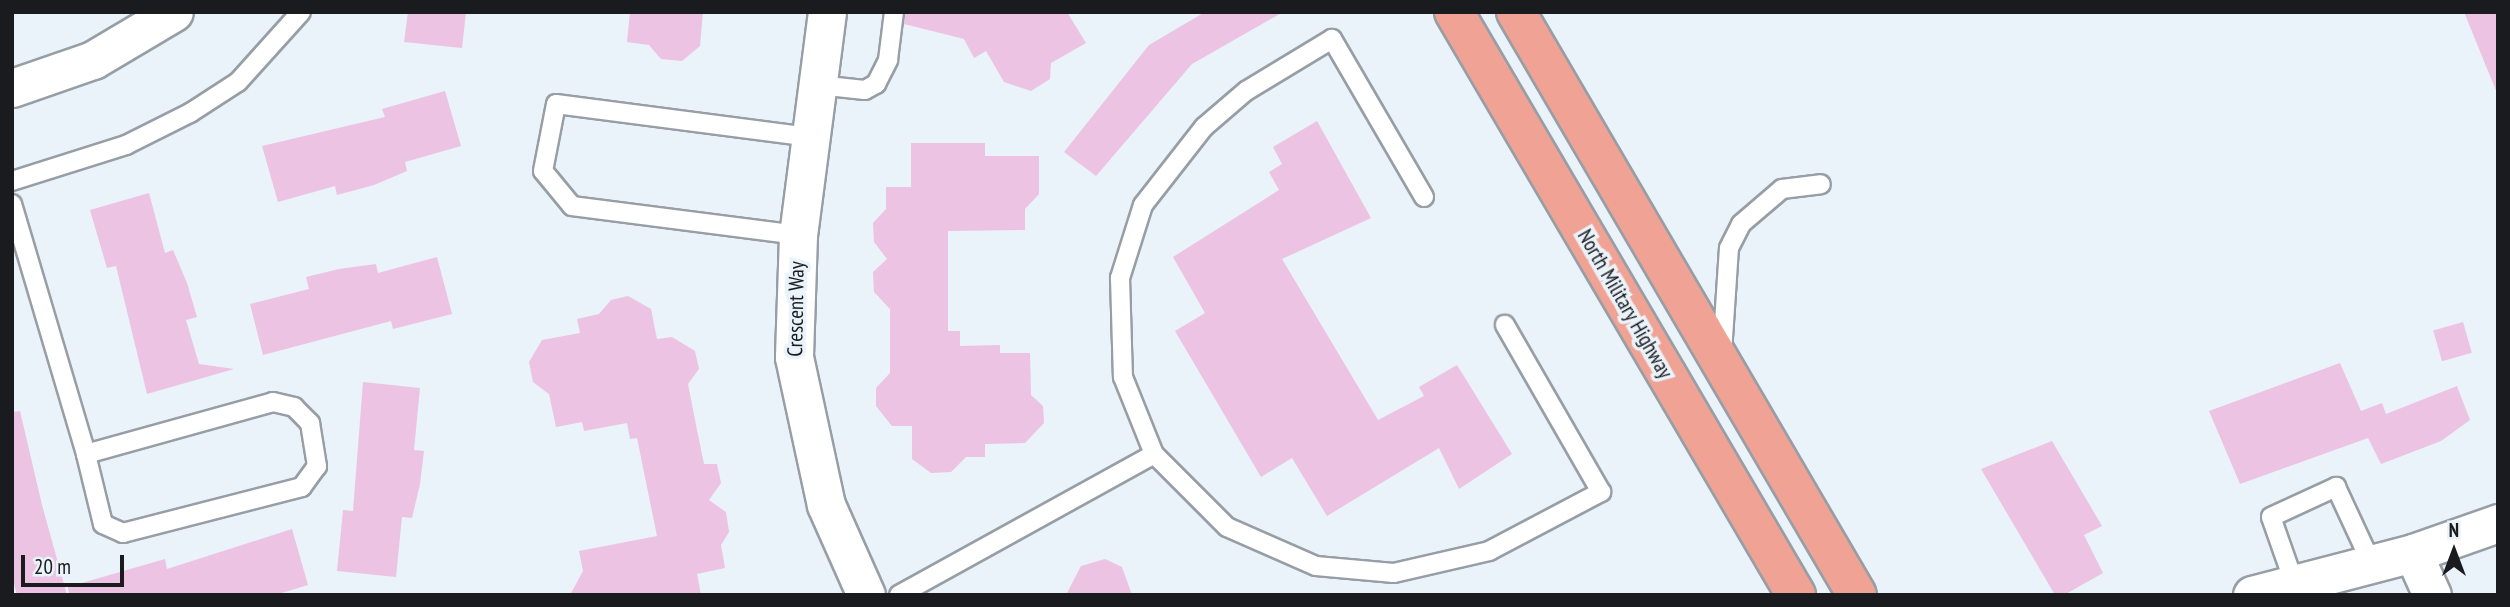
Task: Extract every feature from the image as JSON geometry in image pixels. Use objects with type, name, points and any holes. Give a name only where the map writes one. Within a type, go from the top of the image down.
[{"type":"main road","name":"North Military Highway","points":[[1454,12],[1796,595]]},
{"type":"main road","points":[[1516,12],[1857,595]]},
{"type":"street","points":[[12,88],[93,60],[174,12]]},
{"type":"street","name":"Crescent Way","points":[[827,12],[799,235],[794,357],[807,438],[825,505],[866,595]]},
{"type":"street","points":[[2252,595],[2296,589],[2374,569],[2498,523]]},
{"type":"street","points":[[2413,553],[2432,595]]},
{"type":"street","points":[[2333,595],[2374,569]]},
{"type":"lane","points":[[12,181],[126,145],[190,113],[239,82],[301,12]]},
{"type":"lane","points":[[818,85],[865,90],[876,84],[888,60],[894,12]]},
{"type":"lane","points":[[1423,197],[1332,39],[1246,91],[1204,127],[1143,205],[1120,278],[1123,377],[1154,454],[1189,496],[1227,527],[1316,566],[1394,573],[1489,551],[1601,492],[1505,325]]},
{"type":"lane","points":[[799,235],[572,206],[543,171],[556,104],[811,138]]},
{"type":"lane","points":[[1722,363],[1729,248],[1741,224],[1782,189],[1821,184]]},
{"type":"lane","points":[[12,204],[86,454],[103,524],[113,533],[302,487],[317,466],[310,423],[294,407],[273,402],[86,454]]},
{"type":"lane","points":[[899,595],[1154,454]]},
{"type":"lane","points":[[2296,589],[2271,517],[2336,487],[2374,569]]},
{"type":"building","points":[[408,12],[466,12],[462,48],[404,42]]},
{"type":"building","points":[[630,12],[703,12],[700,46],[682,61],[661,59],[649,45],[627,42]]},
{"type":"building","points":[[905,12],[1067,12],[1086,43],[1051,63],[1050,79],[1031,91],[1004,82],[986,51],[974,58],[964,39],[904,24]]},
{"type":"building","points":[[1205,12],[1283,12],[1192,64],[1096,176],[1064,152],[1149,45]]},
{"type":"building","points":[[2464,12],[2498,12],[2498,93],[2497,93]]},
{"type":"building","points":[[445,91],[461,146],[405,162],[407,171],[374,185],[337,195],[335,186],[278,202],[262,146],[385,117],[382,109]]},
{"type":"building","points":[[1317,121],[1371,218],[1282,259],[1378,420],[1424,396],[1419,387],[1457,365],[1512,454],[1459,489],[1439,448],[1327,516],[1292,458],[1261,477],[1175,331],[1205,313],[1173,257],[1279,190],[1269,172],[1282,164],[1273,147]]},
{"type":"building","points":[[911,143],[985,143],[985,156],[1039,156],[1039,194],[1025,209],[1025,230],[948,231],[948,331],[960,331],[960,346],[1000,345],[1000,353],[1030,353],[1031,395],[1043,406],[1044,423],[1025,443],[985,444],[985,457],[966,457],[951,472],[931,473],[912,459],[912,426],[892,426],[876,406],[876,388],[890,373],[890,309],[874,292],[873,272],[887,259],[874,242],[873,223],[886,209],[886,187],[911,187]]},
{"type":"building","points":[[149,193],[165,253],[173,250],[197,317],[186,320],[199,364],[234,369],[147,394],[116,266],[107,268],[90,210]]},
{"type":"building","points":[[437,257],[452,314],[393,329],[391,321],[263,355],[250,304],[309,289],[306,277],[376,264],[378,273]]},
{"type":"building","points":[[628,296],[651,309],[657,339],[672,337],[695,351],[699,369],[688,384],[697,430],[704,464],[717,464],[721,483],[709,500],[726,512],[729,532],[721,545],[725,568],[697,574],[701,595],[570,595],[583,571],[579,551],[657,536],[637,438],[630,439],[627,423],[584,431],[582,422],[556,427],[549,394],[533,382],[529,362],[542,340],[580,333],[577,319],[599,314],[611,300]]},
{"type":"building","points":[[2463,322],[2472,353],[2442,361],[2433,331]]},
{"type":"building","points":[[2340,363],[2361,411],[2382,403],[2386,414],[2457,386],[2470,420],[2441,441],[2381,464],[2368,438],[2240,484],[2209,411]]},
{"type":"building","points":[[363,382],[420,388],[414,450],[424,451],[420,484],[412,518],[402,517],[396,577],[337,571],[343,510],[353,511]]},
{"type":"building","points":[[20,411],[67,595],[17,595],[12,576],[12,412]]},
{"type":"building","points":[[2052,441],[2102,526],[2084,535],[2103,573],[2064,595],[2055,595],[1981,469]]},
{"type":"building","points":[[292,529],[308,585],[275,595],[69,595],[68,587],[165,559],[167,569]]},
{"type":"building","points":[[1105,559],[1122,567],[1132,595],[1066,595],[1081,566]]}]
